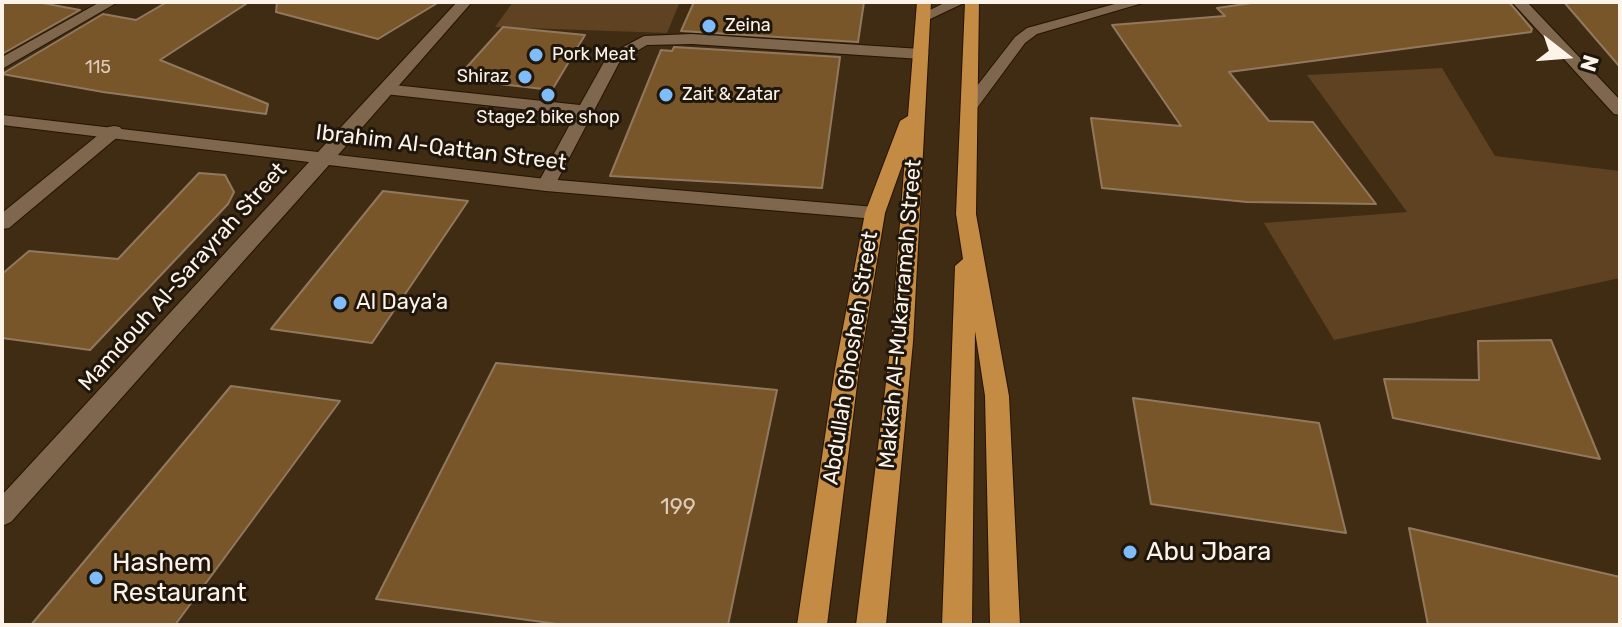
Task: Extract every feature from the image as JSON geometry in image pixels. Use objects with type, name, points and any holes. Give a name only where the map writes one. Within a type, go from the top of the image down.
[{"type":"main road","points":[[957,625],[972,2]]},
{"type":"main road","name":"Makkah Al-Mukarramah Street","points":[[871,625],[902,342],[924,10]]},
{"type":"main road","name":"Abdullah Ghosheh Street","points":[[812,625],[847,369],[875,213],[918,99]]},
{"type":"main road","points":[[966,214],[997,396],[1005,625]]},
{"type":"street","points":[[2,64],[111,2]]},
{"type":"street","name":"Mamdouh Al-Sarayrah Street","points":[[2,514],[465,2]]},
{"type":"street","points":[[924,10],[959,2]]},
{"type":"street","points":[[971,104],[1020,40],[1032,31],[1139,2]]},
{"type":"street","points":[[1520,2],[1620,110]]},
{"type":"street","points":[[546,185],[614,58],[644,41],[692,39],[921,54]]},
{"type":"street","points":[[385,89],[584,111]]},
{"type":"street","name":"Ibrahim Al-Qattan Street","points":[[2,120],[546,185],[875,213]]},
{"type":"street","points":[[2,223],[114,131]]},
{"type":"shaded area","points":[[513,2],[680,2],[667,33],[495,27]]},
{"type":"shaded area","points":[[1442,68],[1495,156],[1620,171],[1620,278],[1334,340],[1264,223],[1407,212],[1307,75]]},
{"type":"building","points":[[2,2],[37,2],[80,10],[2,54]]},
{"type":"building","points":[[167,2],[249,2],[160,60],[268,104],[266,114],[103,92],[2,74],[103,14],[136,20]]},
{"type":"building","points":[[277,2],[439,2],[378,39],[276,12]]},
{"type":"building","points":[[694,2],[864,2],[858,42],[681,31]]},
{"type":"building","points":[[1259,2],[1509,2],[1532,29],[1531,32],[1229,72],[1269,121],[1313,122],[1376,204],[1247,202],[1102,188],[1091,118],[1181,126],[1112,25],[1225,16],[1217,8]]},
{"type":"building","points":[[1564,2],[1620,2],[1620,67]]},
{"type":"building","points":[[503,27],[585,35],[552,90],[456,79]]},
{"type":"building","points":[[674,47],[840,57],[822,188],[610,176],[661,50],[672,51]]},
{"type":"building","points":[[199,173],[225,175],[234,192],[228,204],[90,350],[2,338],[2,274],[29,251],[118,259]]},
{"type":"building","points":[[383,191],[468,201],[372,343],[271,329]]},
{"type":"building","points":[[1551,340],[1600,459],[1393,418],[1384,379],[1479,380],[1478,341]]},
{"type":"building","points":[[496,363],[777,390],[728,625],[564,625],[376,599]]},
{"type":"building","points":[[231,386],[340,401],[175,625],[31,625]]},
{"type":"building","points":[[1133,398],[1319,423],[1346,533],[1151,504]]},
{"type":"building","points":[[1409,528],[1620,577],[1620,625],[1428,625]]},
{"type":"place","name":"Zeina","points":[[709,26]]},
{"type":"place","name":"Pork Meat","points":[[536,55]]},
{"type":"place","name":"Shiraz","points":[[525,77]]},
{"type":"place","name":"Stage2 bike shop","points":[[548,95]]},
{"type":"place","name":"Zait & Zatar","points":[[666,95]]},
{"type":"place","name":"Al Daya'a","points":[[340,303]]},
{"type":"place","name":"Abu Jbara","points":[[1130,552]]},
{"type":"place","name":"Hashem Restaurant","points":[[96,578]]}]
